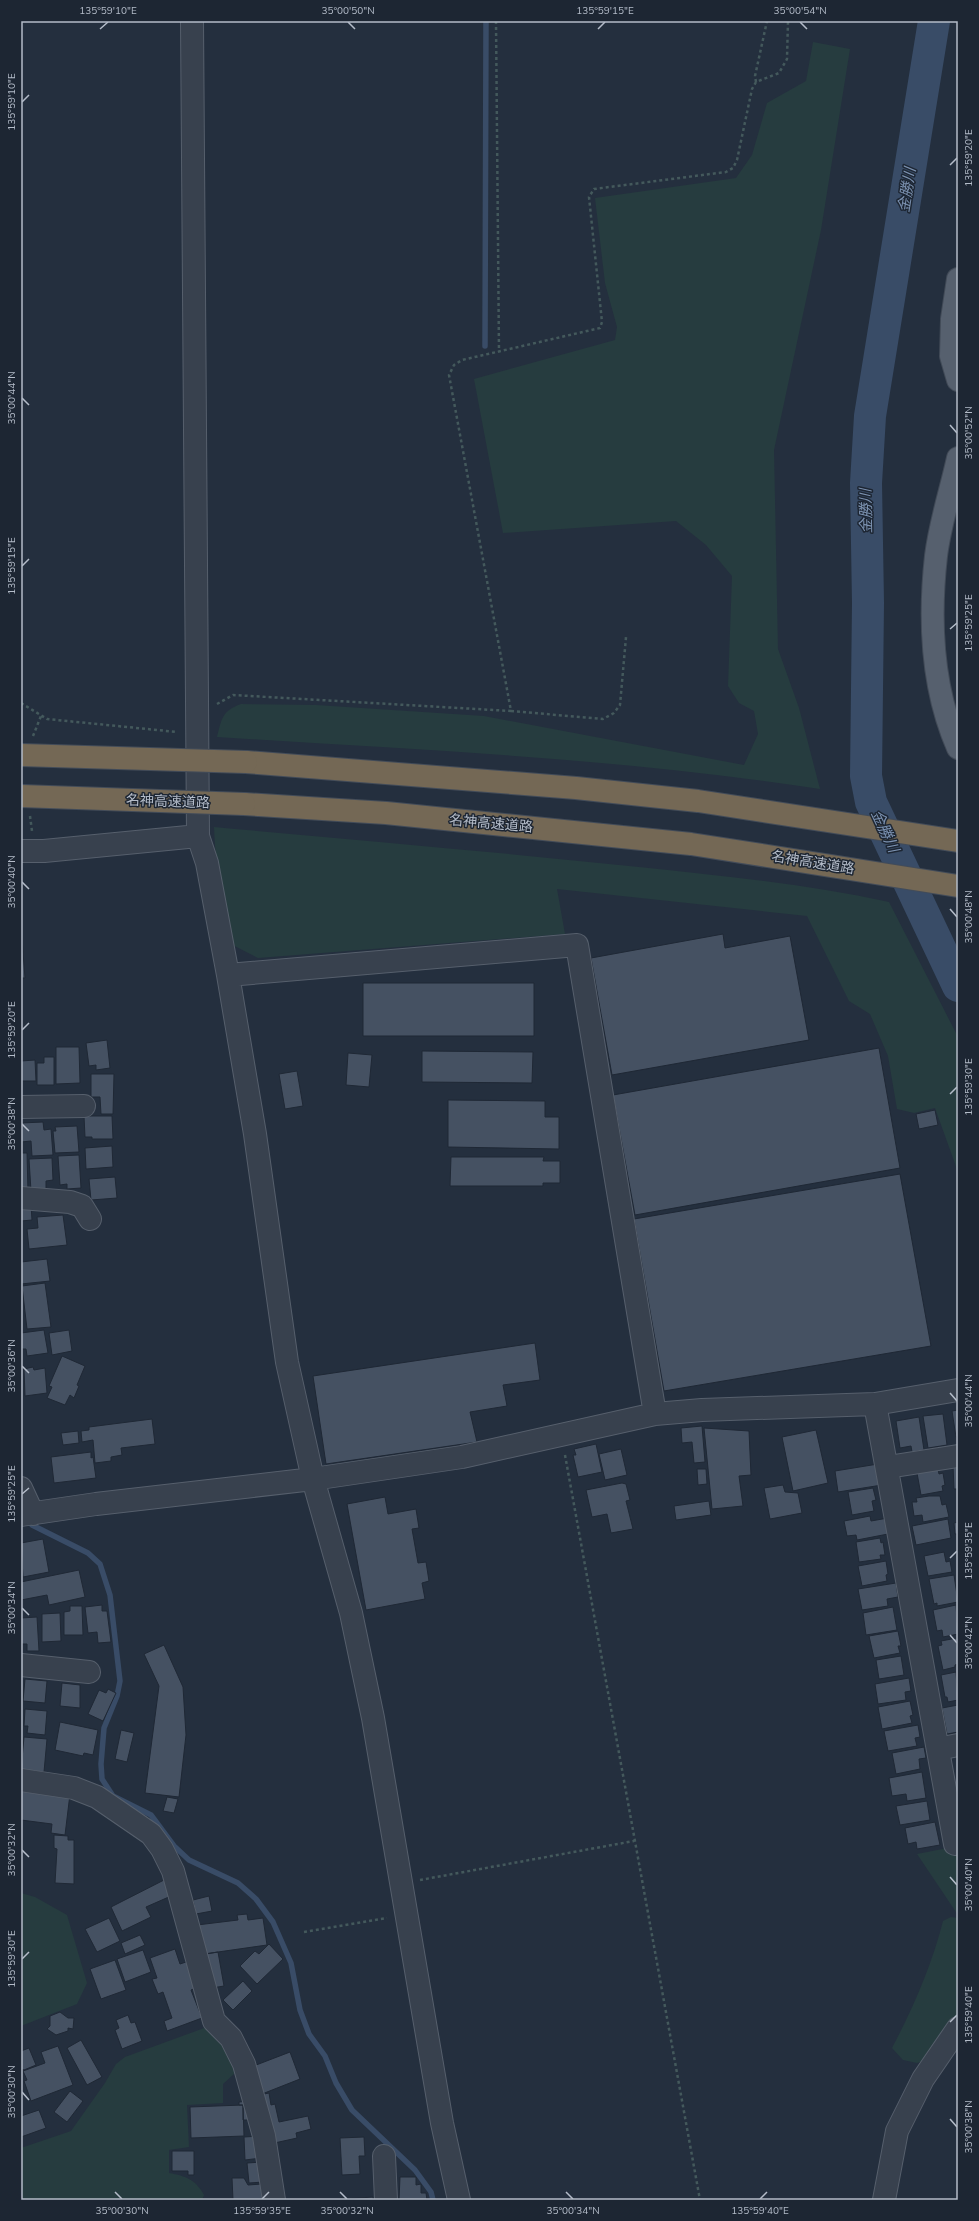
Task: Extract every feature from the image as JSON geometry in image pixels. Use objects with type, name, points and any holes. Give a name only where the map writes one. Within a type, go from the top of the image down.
[{"type":"highway","points":[[21,755],[246,762],[576,788],[698,801],[823,819],[958,841]]},
{"type":"highway","name":"名神高速道路","points":[[21,796],[244,804],[386,813],[569,830],[691,844],[958,886]]},
{"type":"main road","points":[[958,279],[952,319],[951,356],[958,380]]},
{"type":"main road","points":[[958,458],[936,555],[932,631],[939,682],[953,736],[958,748]]},
{"type":"street","points":[[192,21],[198,836],[207,862],[255,1134],[287,1362],[313,1479],[351,1613],[373,1718],[442,2123],[459,2200]]},
{"type":"street","points":[[21,851],[59,850],[198,836]]},
{"type":"street","points":[[228,975],[577,945],[656,1414]]},
{"type":"street","points":[[21,1107],[84,1106]]},
{"type":"street","points":[[21,1198],[76,1204],[82,1206],[90,1219]]},
{"type":"street","points":[[21,1488],[27,1514],[313,1479],[462,1457],[562,1433],[656,1414],[702,1410],[876,1404],[958,1390]]},
{"type":"street","points":[[876,1404],[948,1747],[955,1844]]},
{"type":"street","points":[[888,1467],[958,1456]]},
{"type":"street","points":[[21,1665],[89,1672]]},
{"type":"street","points":[[21,1780],[74,1788],[97,1797],[151,1834],[162,1849],[173,1871],[214,2020],[231,2038],[244,2064],[264,2136],[274,2200]]},
{"type":"street","points":[[884,2200],[897,2130],[923,2079],[958,2028]]},
{"type":"street","points":[[384,2156],[386,2200]]},
{"type":"path","points":[[496,21],[500,352]]},
{"type":"path","points":[[756,82],[755,76],[767,21]]},
{"type":"path","points":[[511,710],[449,375],[454,365],[462,360],[600,328],[602,322],[589,197],[594,189],[726,172],[733,168],[737,160],[752,89],[756,82],[779,73],[784,68],[787,59],[788,21]]},
{"type":"path","points":[[21,703],[47,719],[197,724],[233,695],[511,710],[603,719],[614,713],[620,706],[626,637]]},
{"type":"path","points":[[562,1433],[634,1841],[700,2200]]},
{"type":"path","points":[[400,1883],[634,1841]]},
{"type":"path","points":[[304,1932],[406,1915]]},
{"type":"green space","points":[[813,42],[850,49],[821,230],[774,450],[778,649],[799,708],[820,789],[745,778],[594,762],[217,737],[220,725],[226,713],[230,709],[241,704],[316,705],[484,716],[744,765],[758,734],[754,711],[739,703],[728,686],[732,576],[706,545],[676,521],[503,533],[474,379],[615,340],[617,327],[605,283],[595,198],[736,178],[752,155],[767,103],[806,81]]},
{"type":"green space","points":[[214,827],[533,856],[702,874],[796,885],[889,902],[958,1037],[958,1172],[935,1108],[914,1113],[897,1109],[888,1056],[870,1014],[849,1001],[807,916],[557,889],[565,934],[258,958],[227,942]]},
{"type":"green space","points":[[958,1846],[958,1915],[917,1854]]},
{"type":"green space","points":[[21,1893],[35,1897],[67,1915],[87,1983],[77,2004],[21,2026]]},
{"type":"green space","points":[[951,1917],[958,1918],[958,2013],[942,2041],[929,2059],[917,2063],[903,2060],[892,2048],[921,1986],[939,1937],[943,1921]]},
{"type":"green space","points":[[207,2027],[228,2051],[235,2073],[223,2084],[223,2103],[187,2105],[189,2147],[169,2150],[169,2173],[185,2177],[194,2182],[204,2195],[202,2200],[21,2200],[21,2148],[71,2131],[105,2083],[116,2064],[125,2057]]},
{"type":"building","points":[[21,926],[25,978],[21,978]]},
{"type":"building","points":[[723,934],[725,948],[790,936],[809,1040],[612,1075],[591,958]]},
{"type":"building","points":[[363,983],[534,983],[534,1036],[363,1036]]},
{"type":"building","points":[[107,1040],[110,1068],[96,1070],[96,1065],[89,1066],[86,1043]]},
{"type":"building","points":[[56,1047],[79,1047],[80,1083],[56,1084]]},
{"type":"building","points":[[879,1048],[900,1168],[635,1215],[613,1095]]},
{"type":"building","points":[[422,1051],[533,1052],[532,1083],[422,1082]]},
{"type":"building","points":[[348,1053],[372,1055],[369,1087],[346,1085]]},
{"type":"building","points":[[44,1057],[54,1057],[54,1085],[37,1085],[37,1063],[44,1063]]},
{"type":"building","points":[[35,1060],[36,1081],[21,1081],[21,1061]]},
{"type":"building","points":[[297,1071],[303,1106],[285,1109],[279,1074]]},
{"type":"building","points":[[91,1074],[114,1074],[113,1114],[101,1114],[100,1097],[91,1097]]},
{"type":"building","points":[[448,1100],[545,1101],[545,1117],[559,1117],[559,1149],[448,1147]]},
{"type":"building","points":[[935,1110],[938,1125],[919,1129],[916,1114]]},
{"type":"building","points":[[84,1116],[112,1116],[113,1139],[92,1139],[92,1137],[85,1137]]},
{"type":"building","points":[[43,1122],[44,1130],[51,1129],[53,1155],[32,1156],[31,1141],[21,1142],[21,1123]]},
{"type":"building","points":[[77,1126],[79,1152],[55,1153],[53,1131],[56,1131],[55,1127]]},
{"type":"building","points":[[112,1146],[113,1167],[86,1169],[85,1148]]},
{"type":"building","points":[[21,1153],[27,1153],[28,1192],[21,1192]]},
{"type":"building","points":[[79,1155],[81,1188],[67,1189],[67,1184],[60,1185],[58,1156]]},
{"type":"building","points":[[451,1157],[544,1157],[543,1161],[560,1161],[560,1183],[543,1183],[543,1186],[450,1186]]},
{"type":"building","points":[[52,1158],[53,1180],[46,1181],[46,1190],[31,1191],[29,1159]]},
{"type":"building","points":[[900,1174],[931,1346],[664,1391],[634,1219]]},
{"type":"building","points":[[115,1177],[117,1198],[91,1200],[89,1179]]},
{"type":"building","points":[[31,1205],[32,1220],[21,1221],[21,1206]]},
{"type":"building","points":[[63,1215],[67,1245],[29,1249],[27,1229],[38,1228],[37,1217]]},
{"type":"building","points":[[47,1259],[50,1281],[21,1284],[21,1262]]},
{"type":"building","points":[[45,1283],[51,1327],[27,1329],[22,1286]]},
{"type":"building","points":[[44,1330],[48,1353],[27,1356],[26,1349],[21,1349],[21,1333]]},
{"type":"building","points":[[69,1330],[72,1351],[52,1355],[49,1333]]},
{"type":"building","points":[[535,1343],[540,1380],[503,1385],[507,1406],[470,1412],[477,1442],[326,1464],[313,1376]]},
{"type":"building","points":[[62,1356],[85,1366],[77,1385],[79,1386],[74,1398],[70,1395],[65,1405],[47,1398],[52,1387],[49,1386]]},
{"type":"building","points":[[33,1367],[34,1370],[45,1368],[47,1393],[25,1396],[24,1369]]},
{"type":"building","points":[[958,1410],[958,1437],[956,1437],[952,1411]]},
{"type":"building","points":[[943,1414],[947,1445],[928,1448],[923,1416]]},
{"type":"building","points":[[919,1417],[924,1450],[912,1452],[911,1446],[900,1448],[896,1421]]},
{"type":"building","points":[[152,1419],[155,1444],[121,1448],[122,1455],[111,1457],[111,1461],[95,1463],[93,1440],[82,1442],[81,1431],[89,1430],[89,1427]]},
{"type":"building","points":[[702,1426],[705,1462],[694,1463],[692,1442],[682,1443],[681,1428]]},
{"type":"building","points":[[704,1428],[749,1431],[751,1475],[739,1476],[743,1506],[712,1509]]},
{"type":"building","points":[[816,1430],[828,1483],[793,1491],[782,1437]]},
{"type":"building","points":[[78,1431],[79,1443],[63,1445],[61,1433]]},
{"type":"building","points":[[596,1444],[602,1472],[578,1477],[573,1455],[576,1455],[574,1449]]},
{"type":"building","points":[[621,1449],[627,1475],[605,1480],[599,1454]]},
{"type":"building","points":[[91,1452],[96,1478],[54,1483],[51,1457]]},
{"type":"building","points":[[878,1464],[882,1485],[838,1492],[835,1471]]},
{"type":"building","points":[[953,1465],[958,1465],[958,1489],[954,1489]]},
{"type":"building","points":[[697,1469],[706,1469],[707,1484],[698,1485]]},
{"type":"building","points":[[938,1469],[939,1474],[943,1473],[945,1485],[942,1486],[943,1491],[921,1495],[917,1473]]},
{"type":"building","points":[[622,1483],[626,1484],[630,1500],[626,1501],[633,1529],[611,1533],[607,1514],[592,1517],[586,1490]]},
{"type":"building","points":[[783,1485],[785,1492],[798,1493],[802,1513],[770,1519],[764,1488]]},
{"type":"building","points":[[873,1488],[876,1500],[872,1501],[874,1511],[852,1515],[848,1492]]},
{"type":"building","points":[[940,1496],[942,1505],[946,1504],[949,1517],[923,1522],[922,1515],[914,1516],[912,1502],[917,1502],[916,1498]]},
{"type":"building","points":[[385,1497],[388,1514],[416,1509],[419,1528],[412,1529],[418,1563],[426,1562],[429,1581],[422,1583],[425,1599],[366,1610],[347,1504]]},
{"type":"building","points":[[709,1501],[711,1515],[676,1520],[674,1506]]},
{"type":"building","points":[[870,1516],[871,1521],[888,1518],[888,1534],[857,1540],[856,1535],[847,1536],[844,1521]]},
{"type":"building","points":[[948,1519],[951,1538],[916,1545],[912,1526]]},
{"type":"building","points":[[958,1522],[958,1534],[955,1534],[954,1523]]},
{"type":"building","points":[[880,1538],[881,1543],[883,1542],[885,1555],[880,1555],[881,1559],[859,1562],[856,1542]]},
{"type":"building","points":[[43,1539],[49,1572],[23,1577],[21,1543]]},
{"type":"building","points":[[944,1552],[946,1562],[950,1561],[952,1572],[928,1576],[924,1556]]},
{"type":"building","points":[[886,1561],[888,1574],[886,1575],[887,1581],[862,1586],[858,1566]]},
{"type":"building","points":[[79,1570],[85,1597],[49,1605],[47,1595],[21,1600],[21,1582]]},
{"type":"building","points":[[954,1575],[958,1602],[937,1606],[937,1603],[934,1604],[929,1579]]},
{"type":"building","points":[[896,1583],[898,1597],[887,1599],[888,1606],[862,1610],[858,1589]]},
{"type":"building","points":[[102,1605],[102,1611],[107,1611],[111,1642],[98,1643],[97,1632],[88,1633],[85,1607]]},
{"type":"building","points":[[956,1605],[958,1634],[943,1637],[942,1630],[937,1631],[933,1610]]},
{"type":"building","points":[[70,1606],[82,1606],[83,1635],[64,1635],[64,1612],[70,1611]]},
{"type":"building","points":[[893,1607],[897,1630],[866,1635],[863,1613]]},
{"type":"building","points":[[60,1613],[61,1641],[42,1642],[42,1614]]},
{"type":"building","points":[[37,1617],[39,1651],[27,1651],[27,1644],[21,1644],[21,1618]]},
{"type":"building","points":[[898,1631],[901,1646],[898,1646],[900,1653],[874,1658],[869,1636]]},
{"type":"building","points":[[957,1638],[958,1664],[955,1665],[955,1667],[943,1670],[938,1646],[942,1645],[941,1641]]},
{"type":"building","points":[[164,1645],[183,1687],[186,1735],[179,1797],[145,1793],[159,1686],[144,1654]]},
{"type":"building","points":[[901,1656],[904,1675],[879,1679],[876,1660]]},
{"type":"building","points":[[956,1672],[958,1700],[948,1702],[947,1697],[945,1697],[941,1675]]},
{"type":"building","points":[[909,1678],[911,1691],[905,1692],[906,1700],[878,1704],[875,1684]]},
{"type":"building","points":[[25,1679],[47,1681],[45,1703],[23,1701]]},
{"type":"building","points":[[62,1683],[80,1685],[80,1708],[60,1706]]},
{"type":"building","points":[[108,1689],[116,1693],[103,1721],[88,1714],[99,1690],[106,1693]]},
{"type":"building","points":[[910,1701],[913,1715],[910,1716],[912,1723],[882,1729],[878,1707]]},
{"type":"building","points":[[958,1705],[958,1732],[947,1734],[942,1708]]},
{"type":"building","points":[[25,1709],[47,1711],[45,1735],[27,1733],[28,1726],[24,1726]]},
{"type":"building","points":[[60,1722],[98,1730],[93,1755],[84,1753],[83,1756],[55,1750]]},
{"type":"building","points":[[918,1725],[920,1737],[915,1738],[917,1746],[888,1751],[884,1731]]},
{"type":"building","points":[[121,1730],[134,1733],[127,1762],[115,1759]]},
{"type":"building","points":[[24,1737],[47,1739],[44,1772],[21,1770]]},
{"type":"building","points":[[924,1747],[926,1758],[919,1759],[920,1769],[896,1774],[892,1753]]},
{"type":"building","points":[[922,1772],[926,1798],[907,1801],[906,1794],[892,1796],[889,1778]]},
{"type":"building","points":[[21,1791],[70,1794],[65,1835],[51,1833],[52,1824],[21,1820]]},
{"type":"building","points":[[167,1797],[178,1799],[174,1813],[163,1811]]},
{"type":"building","points":[[927,1801],[930,1820],[900,1825],[896,1806]]},
{"type":"building","points":[[935,1822],[940,1845],[917,1849],[916,1842],[908,1844],[905,1828]]},
{"type":"building","points":[[54,1835],[68,1836],[68,1840],[74,1840],[74,1884],[55,1883],[57,1849],[54,1848]]},
{"type":"building","points":[[164,1880],[171,1896],[146,1907],[151,1917],[122,1931],[111,1907]]},
{"type":"building","points":[[209,1896],[212,1911],[196,1914],[193,1900]]},
{"type":"building","points":[[247,1914],[248,1920],[263,1918],[267,1945],[204,1954],[197,1925],[238,1920],[237,1915]]},
{"type":"building","points":[[109,1918],[120,1941],[97,1952],[85,1929]]},
{"type":"building","points":[[140,1935],[145,1945],[125,1954],[121,1943]]},
{"type":"building","points":[[269,1944],[283,1959],[257,1984],[240,1966],[255,1951],[259,1954]]},
{"type":"building","points":[[175,1949],[180,1964],[192,1960],[201,1986],[191,1990],[202,2018],[167,2031],[164,2021],[172,2018],[163,1992],[158,1994],[152,1979],[157,1978],[150,1958]]},
{"type":"building","points":[[143,1950],[151,1972],[125,1982],[117,1959]]},
{"type":"building","points":[[218,1952],[224,1986],[212,1988],[206,1954]]},
{"type":"building","points":[[115,1960],[126,1990],[101,1999],[90,1969]]},
{"type":"building","points":[[243,1981],[252,1991],[233,2010],[223,2000]]},
{"type":"building","points":[[60,2012],[68,2018],[74,2018],[73,2029],[68,2028],[68,2031],[56,2035],[47,2029],[50,2026],[50,2016]]},
{"type":"building","points":[[128,2015],[131,2023],[135,2022],[142,2041],[122,2049],[115,2030],[119,2028],[116,2020]]},
{"type":"building","points":[[81,2040],[102,2077],[87,2085],[67,2048]]},
{"type":"building","points":[[58,2046],[73,2085],[31,2101],[24,2081],[27,2080],[23,2071],[45,2063],[41,2052]]},
{"type":"building","points":[[29,2048],[36,2065],[24,2070],[21,2069],[21,2051]]},
{"type":"building","points":[[290,2052],[300,2079],[262,2094],[251,2067]]},
{"type":"building","points":[[70,2091],[83,2101],[67,2122],[54,2112]]},
{"type":"building","points":[[269,2093],[271,2105],[275,2104],[279,2122],[308,2116],[311,2129],[296,2133],[297,2138],[270,2144],[259,2095]]},
{"type":"building","points":[[250,2101],[251,2120],[243,2120],[243,2105],[239,2105],[239,2102]]},
{"type":"building","points":[[243,2105],[244,2136],[191,2138],[190,2107]]},
{"type":"building","points":[[39,2110],[46,2128],[21,2137],[21,2116]]},
{"type":"building","points":[[260,2136],[261,2158],[245,2160],[244,2137]]},
{"type":"building","points":[[364,2137],[365,2156],[359,2156],[360,2174],[342,2175],[340,2138]]},
{"type":"building","points":[[172,2151],[194,2151],[194,2175],[188,2175],[188,2171],[172,2171]]},
{"type":"building","points":[[262,2162],[264,2182],[249,2183],[247,2163]]},
{"type":"building","points":[[400,2177],[416,2177],[416,2185],[421,2184],[421,2193],[426,2193],[427,2200],[399,2200]]},
{"type":"building","points":[[232,2178],[244,2178],[248,2185],[262,2184],[263,2200],[233,2200]]},
{"type":"building","points":[[373,2197],[373,2200],[345,2200],[345,2199]]},
{"type":"waterway","points":[[485,346],[486,21]]},
{"type":"waterway","name":"金勝川","points":[[934,21],[870,416],[866,483],[868,603],[866,776],[871,802],[958,986]]},
{"type":"waterway","points":[[32,1525],[88,1553],[100,1564],[110,1595],[120,1681],[117,1696],[104,1728],[101,1764],[102,1779],[113,1796],[151,1815],[174,1846],[189,1860],[238,1883],[256,1899],[273,1922],[291,1963],[300,2010],[309,2034],[325,2056],[336,2083],[352,2110],[415,2170],[431,2192],[433,2200]]}]
